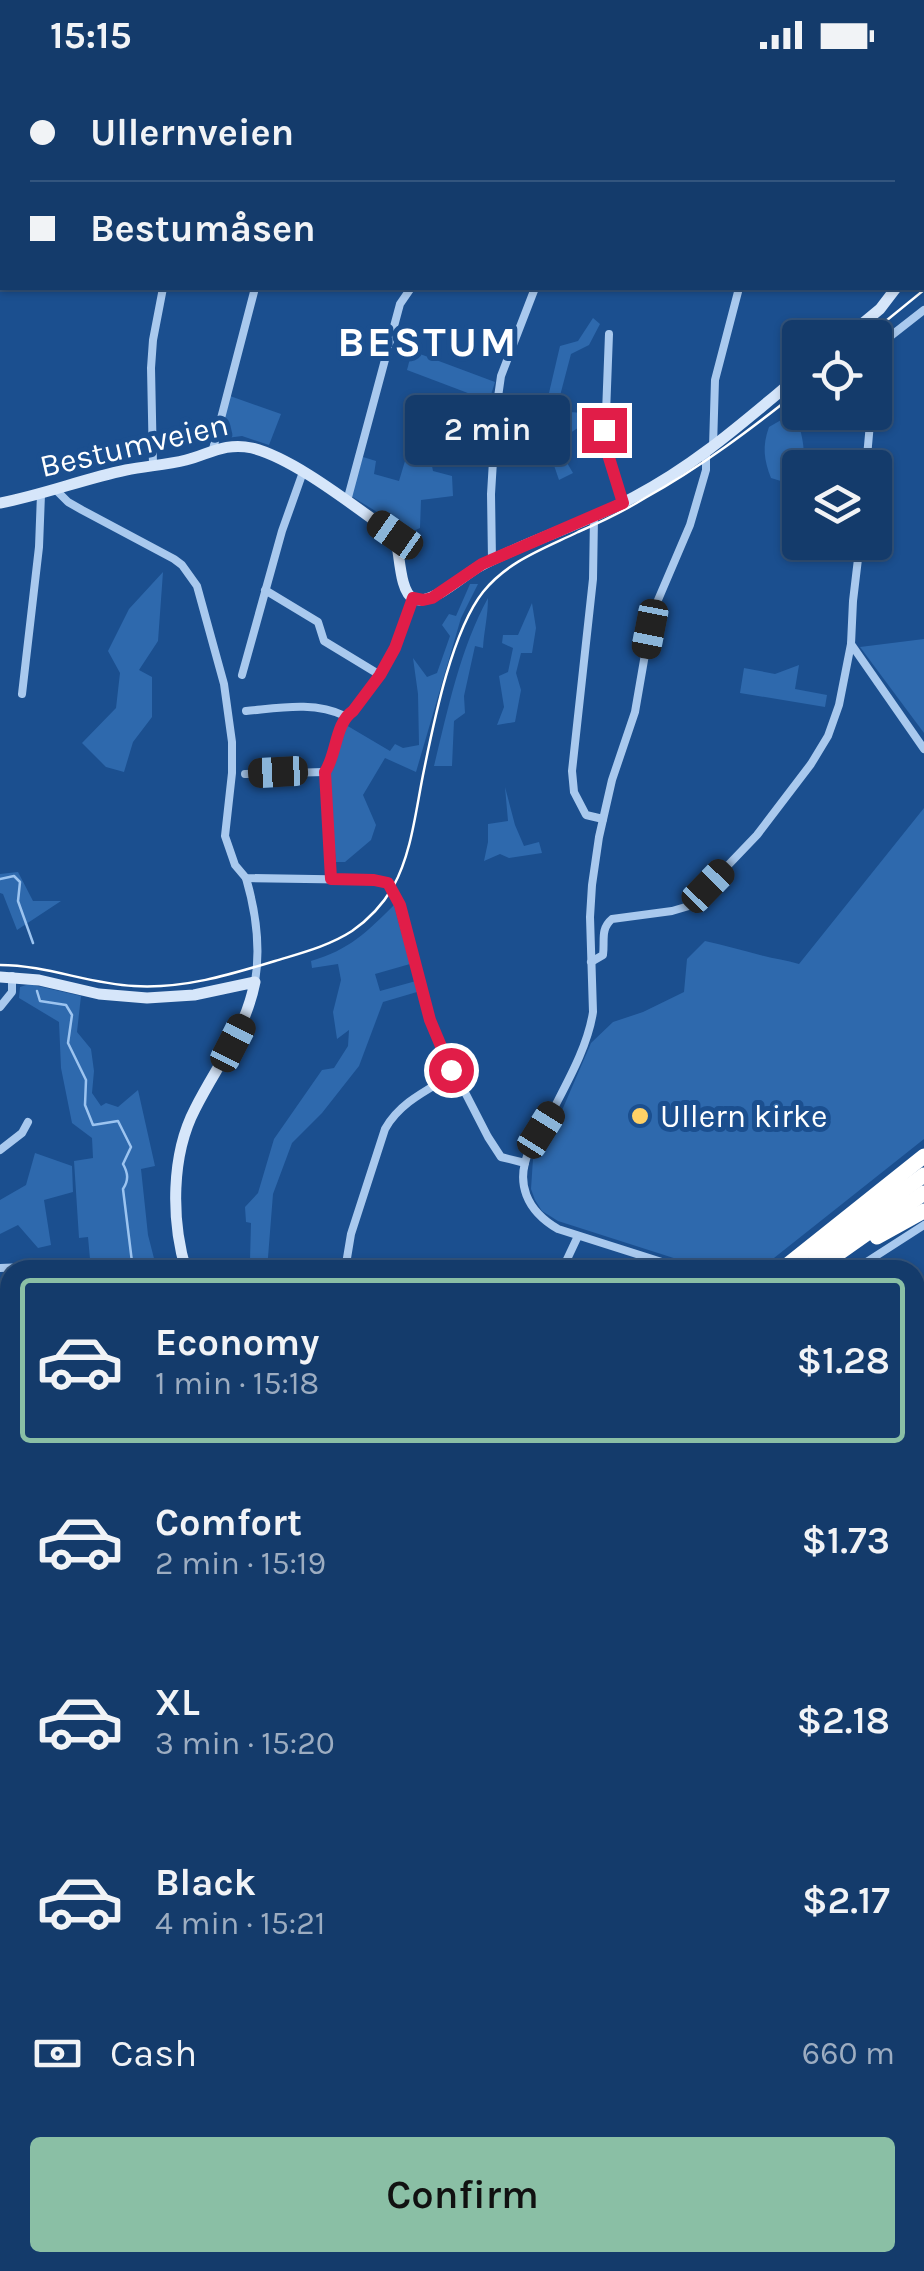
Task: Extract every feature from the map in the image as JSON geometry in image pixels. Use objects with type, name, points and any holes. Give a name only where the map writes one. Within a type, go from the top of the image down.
[{"type":"highway","points":[[794,1260],[924,1156]]},
{"type":"highway","points":[[808,1260],[924,1174]]},
{"type":"highway","points":[[830,1260],[924,1193]]},
{"type":"highway","points":[[834,1260],[924,1211]]},
{"type":"street","points":[[153,465],[150,368],[164,290]]},
{"type":"street","points":[[214,449],[254,290]]},
{"type":"street","points":[[347,501],[400,304],[409,290]]},
{"type":"street","points":[[492,560],[493,462],[501,376],[534,290]]},
{"type":"street","points":[[644,1260],[558,1229],[540,1218],[529,1204],[524,1187],[525,1163],[591,1026],[592,885],[603,819],[635,712],[652,614],[690,525],[706,470],[715,380],[739,290]]},
{"type":"street","points":[[866,320],[894,290]]},
{"type":"street","points":[[892,335],[924,310]]},
{"type":"street","points":[[610,334],[605,440],[623,503]]},
{"type":"street","points":[[331,879],[325,772],[345,716],[353,711],[389,660],[413,598],[432,598],[492,560],[623,503],[709,450],[782,390]]},
{"type":"street","name":"Bestumveien","points":[[0,503],[124,470],[188,459],[214,449],[250,447],[303,472],[395,535],[402,583],[413,598]]},
{"type":"street","points":[[242,675],[303,472]]},
{"type":"street","points":[[56,490],[68,502],[182,565],[196,586],[216,648],[231,722],[232,773],[224,836],[235,865],[246,878],[256,922],[255,982],[242,1024],[184,1132],[176,1202],[183,1260]]},
{"type":"street","points":[[22,694],[41,494]]},
{"type":"street","points":[[594,518],[593,579],[572,771],[574,792],[586,814],[603,819]]},
{"type":"street","points":[[591,962],[603,955],[603,932],[612,919],[690,906],[759,832],[811,764],[828,736],[839,705],[851,644],[858,560]]},
{"type":"street","points":[[265,590],[318,622],[324,641],[380,675]]},
{"type":"street","points":[[851,644],[924,749]]},
{"type":"street","points":[[246,711],[308,706],[329,708],[345,716]]},
{"type":"street","points":[[245,774],[325,772]]},
{"type":"street","points":[[246,878],[388,883],[398,900],[430,1020],[454,1074],[502,1157],[525,1163]]},
{"type":"street","points":[[0,1007],[12,992],[6,976],[99,994],[157,998],[194,995],[255,982]]},
{"type":"street","points":[[347,1260],[351,1234],[390,1120],[412,1099],[454,1074]]},
{"type":"street","points":[[0,1150],[22,1134],[28,1122]]},
{"type":"street","points":[[870,1260],[924,1225]]},
{"type":"street","points":[[567,1260],[578,1236]]},
{"type":"shaded area","points":[[593,318],[600,324],[589,345],[571,354],[556,411],[583,413],[584,424],[570,433],[556,432],[553,439],[573,473],[559,480],[541,427],[560,346],[578,341]]},
{"type":"shaded area","points":[[412,351],[495,382],[489,401],[407,370]]},
{"type":"shaded area","points":[[230,396],[281,414],[269,445],[242,436],[219,439]]},
{"type":"shaded area","points":[[449,396],[449,413],[455,426],[474,431],[473,443],[403,436],[404,405]]},
{"type":"shaded area","points":[[782,420],[782,430],[801,432],[803,450],[782,450],[782,481],[771,478],[765,459],[769,427]]},
{"type":"shaded area","points":[[430,456],[433,471],[452,476],[453,496],[421,500],[420,528],[405,535],[351,496],[363,457],[376,461],[374,474],[399,481],[405,461]]},
{"type":"shaded area","points":[[163,572],[158,641],[139,670],[152,677],[152,717],[133,742],[124,772],[106,767],[82,743],[116,708],[120,673],[108,651],[129,609]]},
{"type":"shaded area","points":[[470,584],[478,584],[461,618],[416,772],[385,758],[363,795],[376,825],[371,840],[345,862],[336,862],[328,782],[346,725],[390,751],[395,744],[403,748],[419,745],[413,658],[427,677],[437,673],[450,636],[442,625],[449,614],[456,616]]},
{"type":"shaded area","points":[[488,598],[483,648],[475,646],[464,696],[465,713],[454,721],[452,766],[434,766],[462,659]]},
{"type":"shaded area","points":[[532,603],[536,628],[532,653],[521,653],[516,673],[521,690],[515,722],[497,725],[504,707],[499,676],[508,672],[513,648],[502,643],[503,635],[518,635]]},
{"type":"shaded area","points":[[924,639],[924,733],[860,647]]},
{"type":"shaded area","points":[[799,665],[795,689],[827,695],[825,707],[740,693],[744,668],[775,674]]},
{"type":"shaded area","points":[[505,787],[524,846],[539,842],[542,853],[509,858],[500,854],[484,861],[488,824],[508,821]]},
{"type":"shaded area","points":[[924,808],[924,1139],[772,1260],[680,1260],[558,1221],[542,1211],[531,1189],[533,1159],[560,1115],[591,1043],[613,1022],[684,992],[687,959],[705,941],[799,964]]},
{"type":"shaded area","points":[[18,872],[33,901],[61,901],[17,930],[0,893],[0,874]]},
{"type":"shaded area","points":[[394,905],[410,964],[375,974],[380,991],[416,981],[417,992],[383,1002],[359,1066],[292,1143],[273,1194],[268,1260],[250,1260],[251,1223],[246,1222],[245,1207],[258,1193],[274,1139],[322,1070],[334,1068],[348,1046],[349,1030],[337,1039],[333,1012],[341,980],[338,964],[312,968],[311,961],[357,939]]},
{"type":"shaded area","points":[[29,984],[81,996],[77,1032],[91,1049],[92,1093],[101,1106],[106,1103],[118,1107],[138,1090],[155,1166],[141,1169],[154,1260],[90,1260],[88,1237],[79,1238],[74,1161],[93,1158],[92,1138],[72,1123],[61,1068],[59,1022],[19,998],[20,987]]},
{"type":"shaded area","points":[[35,1153],[72,1166],[73,1192],[44,1200],[51,1245],[38,1248],[18,1225],[0,1234],[0,1200],[26,1185]]},
{"type":"waterway","points":[[0,879],[14,876],[20,882],[18,901],[33,943]]},
{"type":"waterway","points":[[37,991],[40,1001],[66,1005],[72,1015],[68,1043],[86,1080],[85,1105],[93,1125],[118,1121],[131,1147],[123,1164],[127,1176],[123,1189],[132,1260]]},
{"type":"tram line","points":[[887,320],[924,290]]},
{"type":"tram line","points":[[0,965],[117,985],[170,985],[258,966],[315,949],[352,931],[380,905],[405,860],[446,677],[462,629],[483,592],[503,572],[527,557],[621,512],[686,474],[782,404]]},
{"type":"place","name":"Ullern kirke","points":[[640,1116]]},
{"type":"district","name":"BESTUM","points":[[428,341]]},
{"type":"route","points":[[451,1070],[430,1020],[400,905],[388,883],[331,879],[325,772],[345,716],[353,711],[389,660],[413,598],[432,598],[482,564],[623,503],[604,430]]}]
